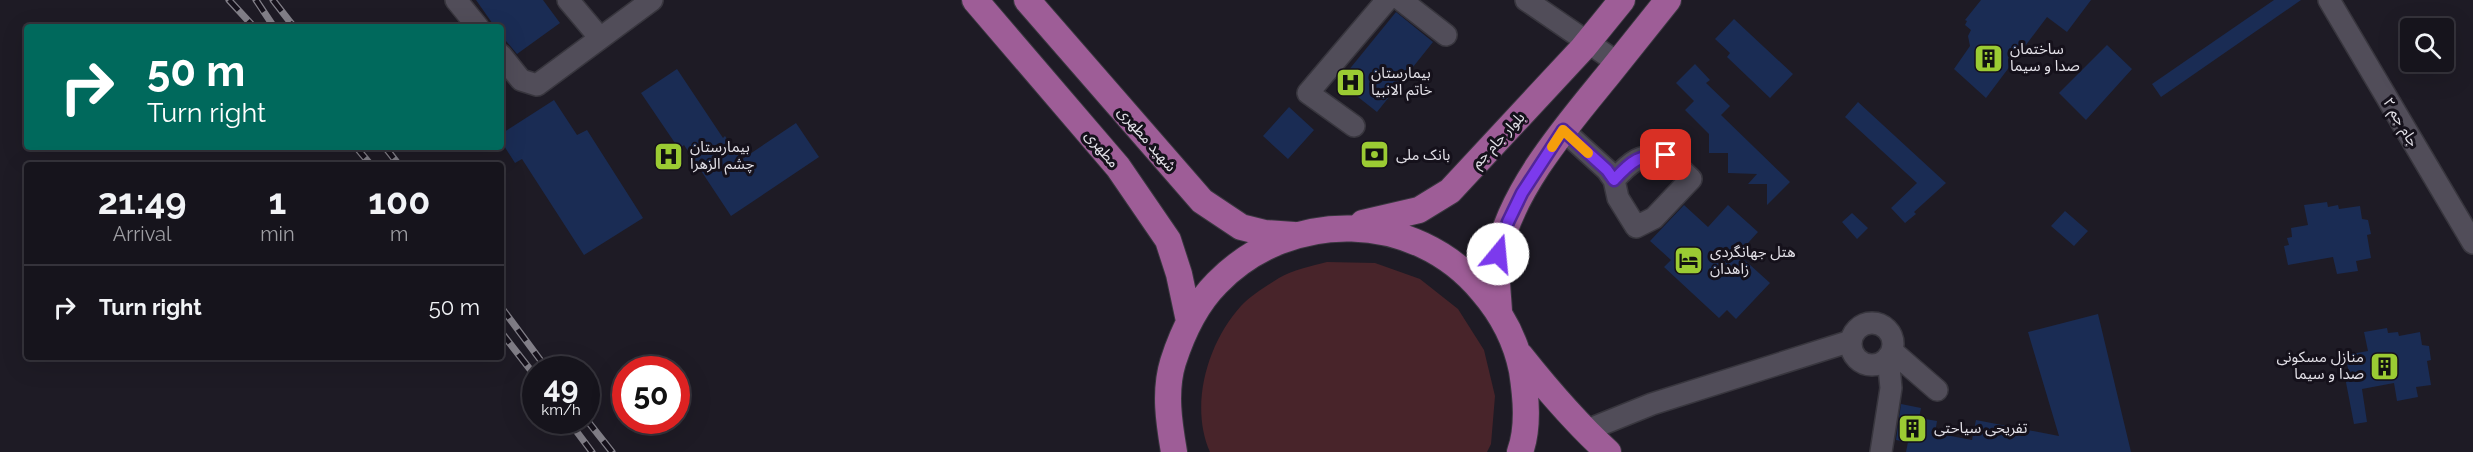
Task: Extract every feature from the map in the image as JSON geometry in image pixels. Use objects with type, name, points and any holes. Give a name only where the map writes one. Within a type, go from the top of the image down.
[{"type":"main road","name":"مطهری","points":[[975,0],[1118,167],[1168,240],[1179,274],[1189,321]]},
{"type":"main road","name":"بلوار جام جم","points":[[1340,227],[1419,210],[1450,191],[1589,41],[1622,0]]},
{"type":"main road","points":[[1499,311],[1496,273],[1498,254],[1508,222],[1522,193],[1563,130],[1668,0]]},
{"type":"main road","name":"شهید مطهری","points":[[1035,2],[1202,201],[1241,227],[1265,233],[1294,235]]},
{"type":"main road","points":[[1174,452],[1168,410],[1173,364],[1189,321],[1216,284],[1252,254],[1294,235],[1340,227],[1387,232],[1431,248],[1469,275],[1499,311],[1518,353],[1526,399],[1520,452]]},
{"type":"main road","points":[[1518,353],[1584,430],[1608,452]]},
{"type":"street","points":[[456,0],[476,24]]},
{"type":"street","points":[[568,0],[600,38]]},
{"type":"street","points":[[504,59],[521,80],[537,86],[652,0]]},
{"type":"street","points":[[1354,126],[1308,93],[1387,0]]},
{"type":"street","points":[[1401,0],[1446,35]]},
{"type":"street","points":[[1526,0],[1618,63]]},
{"type":"street","name":"جام جم ۲","points":[[2329,0],[2473,243]]},
{"type":"street","points":[[1563,130],[1607,170],[1614,180]]},
{"type":"street","points":[[1881,452],[1891,388],[1892,337],[1889,330],[1877,323],[1862,325],[1857,329],[1851,341],[1854,354],[1864,363],[1877,364],[1890,354]]},
{"type":"street","points":[[1584,430],[1652,404],[1851,341]]},
{"type":"street","points":[[1890,354],[1937,390]]},
{"type":"shaded area","points":[[1327,262],[1375,263],[1420,279],[1458,309],[1484,350],[1495,396],[1491,444],[1487,452],[1210,452],[1201,414],[1202,395],[1205,375],[1219,337],[1241,306],[1259,291],[1284,275]]},
{"type":"building","points":[[476,0],[543,0],[560,23],[517,54],[504,39],[504,24],[493,24]]},
{"type":"building","name":"ساختمان صدا و سیما","points":[[1981,0],[2091,0],[2067,32],[2047,17],[1986,98],[1954,69],[1970,46],[1968,36],[1971,30],[1965,25],[1967,21],[1965,20]]},
{"type":"building","points":[[2274,0],[2301,0],[2161,97],[2152,84]]},
{"type":"building","points":[[1396,12],[1433,42],[1377,112],[1339,82]]},
{"type":"building","points":[[1734,19],[1793,74],[1770,98],[1727,57],[1730,53],[1715,39]]},
{"type":"building","points":[[2107,45],[2132,69],[2086,120],[2059,93]]},
{"type":"building","points":[[1695,64],[1710,80],[1706,83],[1730,106],[1721,115],[1790,182],[1767,205],[1767,184],[1748,184],[1757,174],[1728,173],[1728,153],[1709,153],[1709,134],[1685,110],[1694,101],[1676,83]]},
{"type":"building","points":[[677,69],[723,138],[725,136],[741,160],[796,123],[819,157],[731,216],[684,145],[679,149],[641,93]]},
{"type":"building","points":[[554,100],[577,135],[587,130],[643,218],[584,255],[522,159],[515,163],[504,146],[504,132]]},
{"type":"building","points":[[1858,102],[1946,183],[1905,223],[1891,208],[1917,183],[1845,117]]},
{"type":"building","points":[[1289,107],[1314,130],[1288,159],[1263,136]]},
{"type":"building","points":[[2327,202],[2328,207],[2338,205],[2339,209],[2360,206],[2362,219],[2368,220],[2371,234],[2367,235],[2371,258],[2356,261],[2358,271],[2337,274],[2333,257],[2288,265],[2284,246],[2289,245],[2287,238],[2292,237],[2291,228],[2308,225],[2304,205]]},
{"type":"building","points":[[1684,205],[1708,227],[1728,205],[1758,232],[1738,254],[1770,283],[1736,319],[1727,310],[1719,318],[1664,267],[1671,260],[1650,241]]},
{"type":"building","points":[[2065,211],[2088,231],[2074,246],[2051,226]]},
{"type":"building","points":[[1852,213],[1868,228],[1857,239],[1842,222]]},
{"type":"building","points":[[2098,314],[2131,452],[1906,452],[1908,442],[1896,440],[1901,404],[1921,408],[1919,418],[1937,421],[1935,433],[1972,440],[1976,420],[2059,436],[2028,332]]},
{"type":"building","name":"منازل مسکونی صدا و سیما","points":[[2387,328],[2388,333],[2398,332],[2399,336],[2420,332],[2422,345],[2429,346],[2431,360],[2427,361],[2431,385],[2416,387],[2418,397],[2397,401],[2394,383],[2362,389],[2367,422],[2354,424],[2344,372],[2349,372],[2347,364],[2353,363],[2351,354],[2368,351],[2364,332]]},
{"type":"railway","points":[[229,0],[251,24]]},
{"type":"railway","points":[[256,0],[272,24]]},
{"type":"railway","points":[[273,0],[292,24]]},
{"type":"railway","points":[[358,150],[368,162]]},
{"type":"railway","points":[[387,150],[397,162]]},
{"type":"railway","points":[[504,311],[537,356]]},
{"type":"railway","points":[[504,336],[522,359]]},
{"type":"railway","points":[[578,434],[592,452]]},
{"type":"railway","points":[[598,434],[612,452]]},
{"type":"slow traffic","points":[[1552,147],[1563,130],[1588,153]]},
{"type":"place","name":"ساختمان صدا و سیما","points":[[1989,58]]},
{"type":"place","name":"بیمارستان خاتم الانبیا","points":[[1350,82]]},
{"type":"place","name":"بانک ملی","points":[[1375,155]]},
{"type":"place","name":"بیمارستان چشم الزهرا","points":[[669,156]]},
{"type":"place","name":"هتل جهانگردی زاهدان","points":[[1689,261]]},
{"type":"place","name":"منازل مسکونی صدا و سیما","points":[[2385,366]]},
{"type":"place","name":"تفریحی سیاحتی","points":[[1913,428]]},
{"type":"route","points":[[1498,254],[1508,222],[1522,193],[1563,130],[1607,170],[1614,180],[1629,164],[1648,154],[1666,155]]}]
